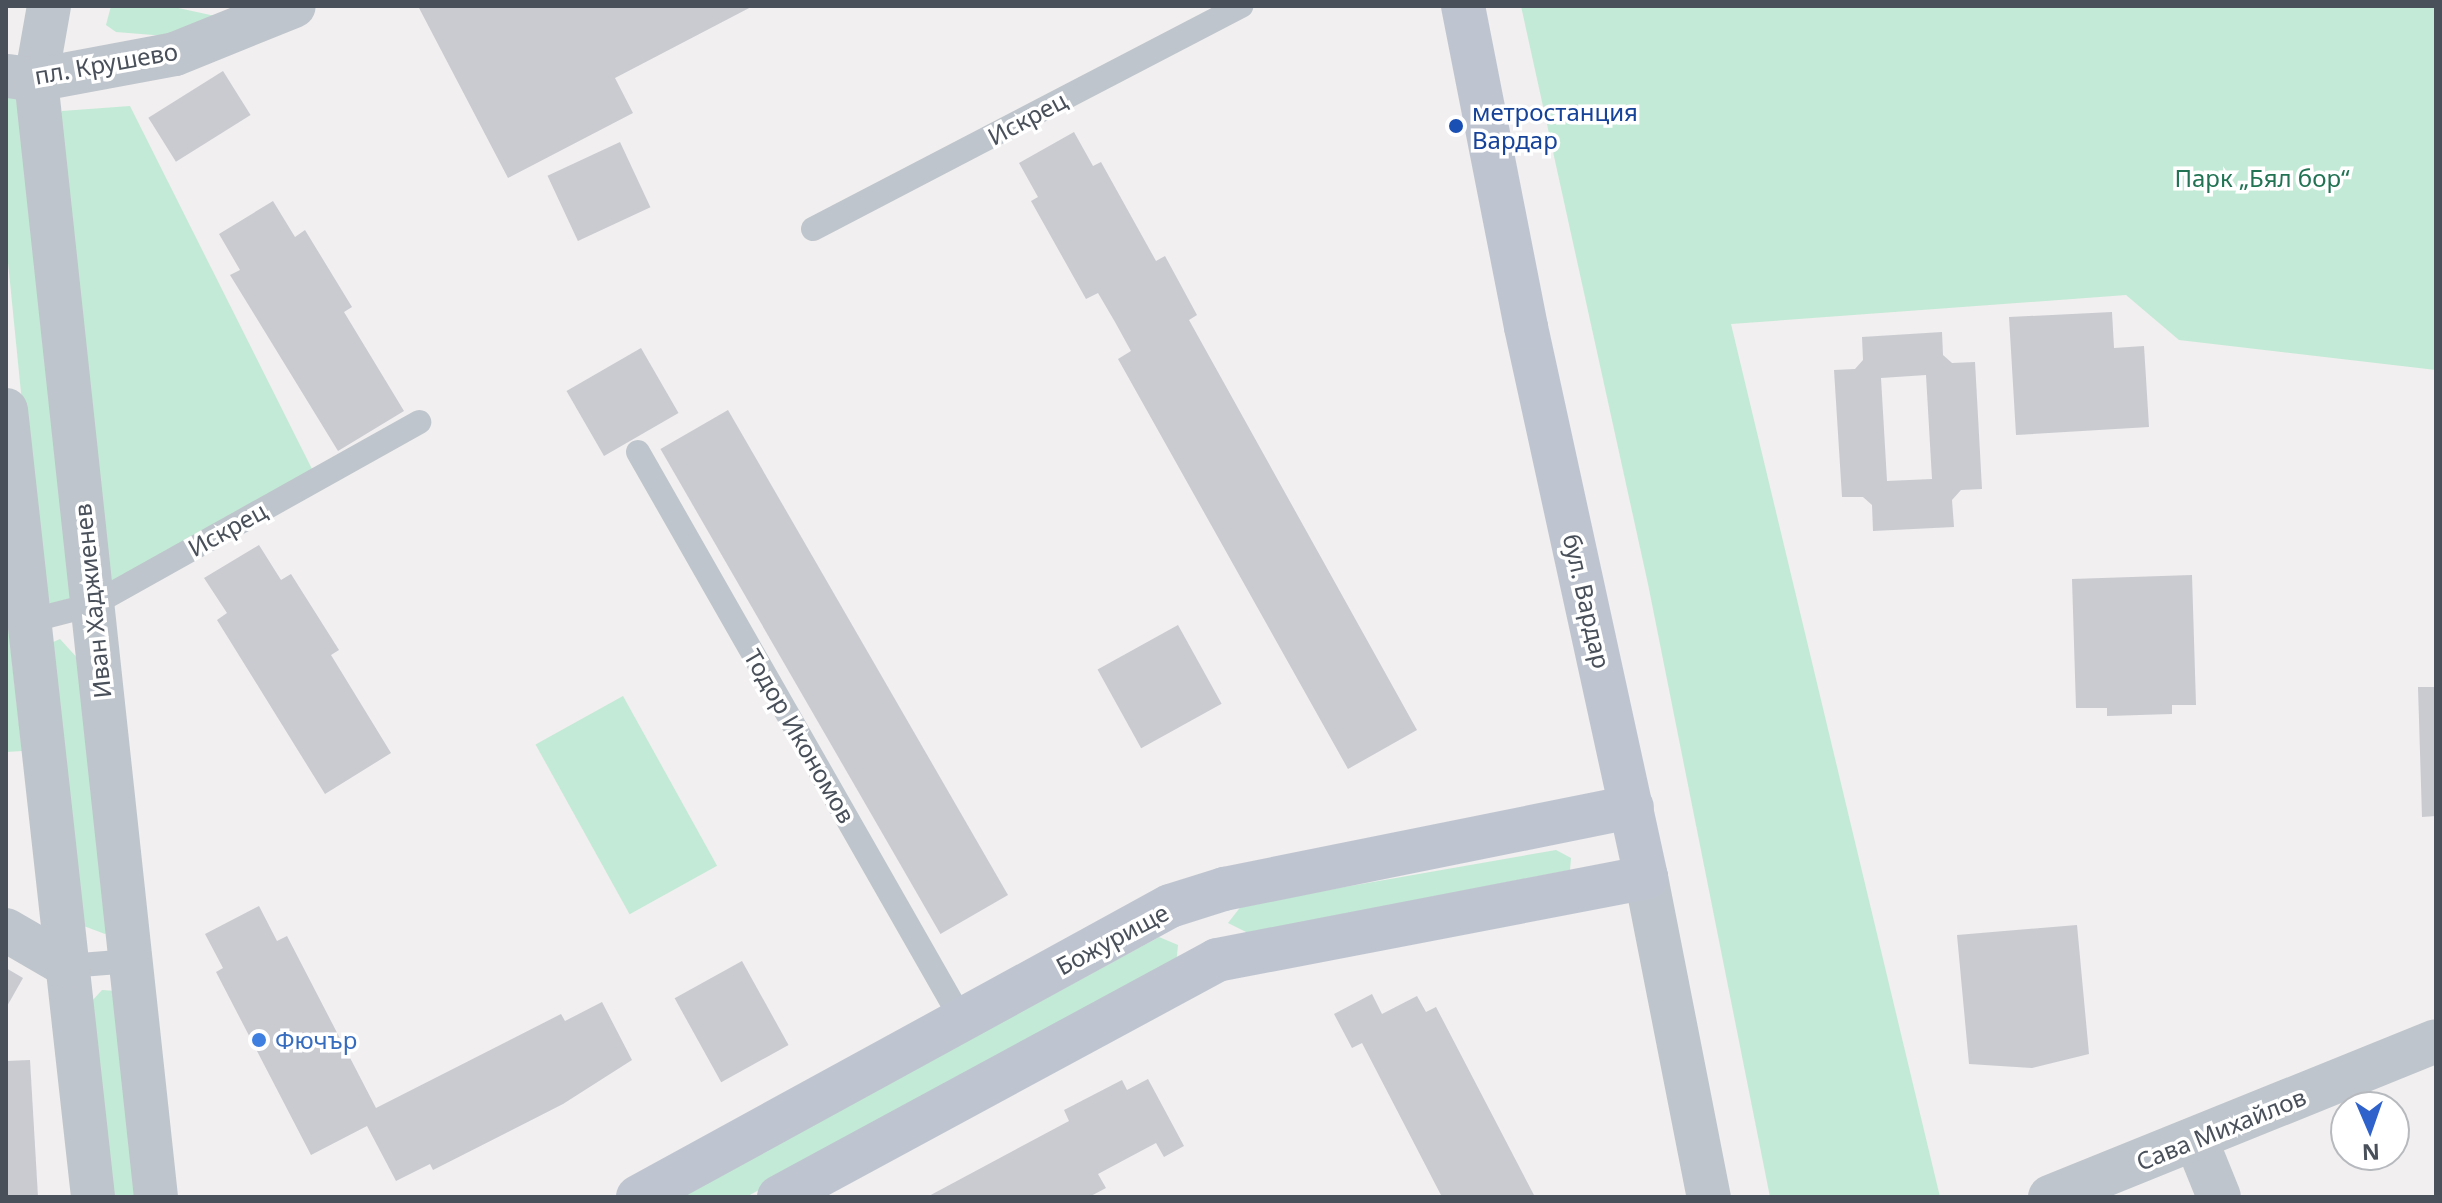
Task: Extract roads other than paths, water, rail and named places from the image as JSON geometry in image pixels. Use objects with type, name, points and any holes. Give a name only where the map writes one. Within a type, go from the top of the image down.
[{"type":"street","name":"Иван Хаджиенев","points":[[49,6],[21,78],[92,605],[156,1197]]},
{"type":"street","name":"пл. Крушево","points":[[21,78],[175,54],[294,6]]},
{"type":"street","name":"бул. Вардар","points":[[1463,6],[1526,327],[1632,807],[1709,1197]]},
{"type":"street","points":[[6,410],[93,1197]]},
{"type":"street","name":"Божурище","points":[[638,1197],[1178,904],[1632,807]]},
{"type":"street","points":[[779,1197],[1217,960],[1646,877]]},
{"type":"street","points":[[6,930],[68,966]]},
{"type":"street","name":"Сава Михайлов","points":[[2050,1197],[2436,1041]]},
{"type":"street","points":[[2196,1140],[2219,1197]]},
{"type":"lane","name":"Искрец","points":[[813,229],[1241,6]]},
{"type":"lane","name":"Искрец","points":[[29,621],[92,605],[419,422]]},
{"type":"lane","name":"Тодор Икономов","points":[[638,452],[962,1020]]},
{"type":"lane","points":[[68,966],[131,961]]},
{"type":"place","name":"метростанция Вардар","points":[[1456,126]]},
{"type":"place","name":"Фючър","points":[[259,1040]]},
{"type":"park label","name":"Парк „Бял бор“","points":[[2262,178]]}]
